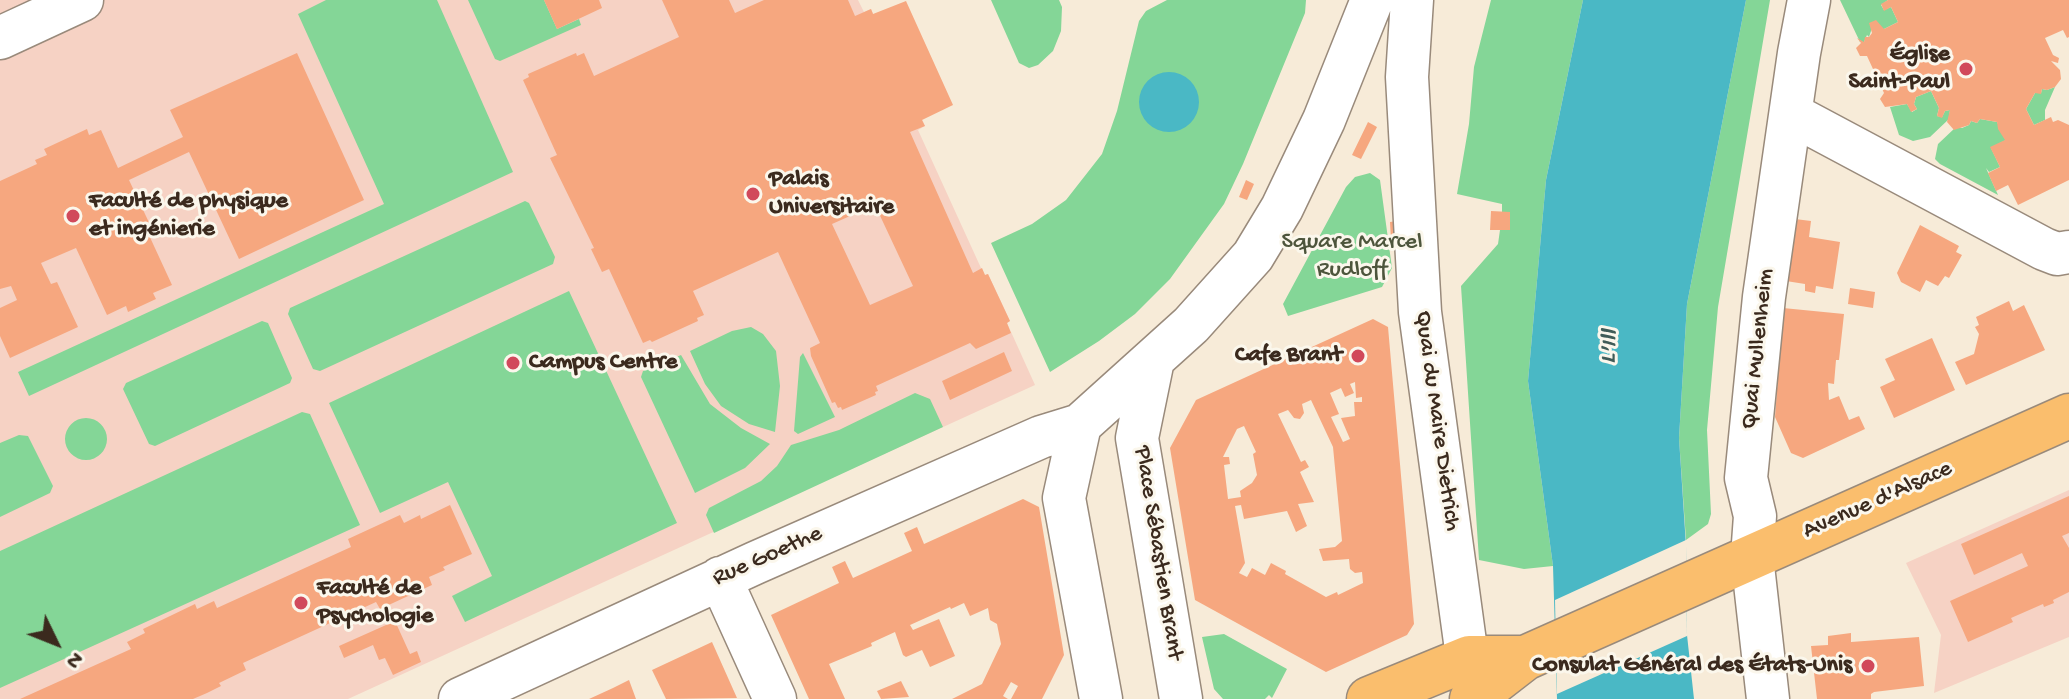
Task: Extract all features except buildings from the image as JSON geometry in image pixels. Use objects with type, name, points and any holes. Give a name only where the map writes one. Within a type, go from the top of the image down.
[{"type":"main road","name":"Avenue d'Alsace","points":[[1475,688],[1540,651],[2069,416]]},
{"type":"main road","points":[[1369,699],[1475,688]]},
{"type":"street","points":[[0,38],[82,0]]},
{"type":"street","points":[[1101,699],[1064,498],[1080,425],[1191,325],[1253,256],[1282,208],[1324,120],[1372,0]]},
{"type":"street","name":"Quai du Maire Dietrich","points":[[1412,0],[1407,77],[1420,312],[1465,642],[1475,688]]},
{"type":"street","name":"Quai Mullenheim","points":[[1768,699],[1752,557],[1755,516],[1746,478],[1764,297],[1809,0]]},
{"type":"street","points":[[1791,114],[2044,249],[2057,254],[2069,252]]},
{"type":"street","name":"Place Sébastien Brant","points":[[1153,360],[1137,438],[1181,699]]},
{"type":"street","name":"Rue Goethe","points":[[460,699],[720,578],[1041,437],[1080,425]]},
{"type":"street","points":[[720,578],[775,699]]},
{"type":"shaded area","name":"Campus Centre","points":[[0,0],[858,0],[864,12],[871,9],[914,101],[925,126],[918,130],[981,268],[985,275],[988,274],[1010,321],[1007,323],[1035,385],[348,699],[0,699]]},
{"type":"shaded area","points":[[2069,490],[2069,637],[1934,693],[1941,635],[1906,563]]},
{"type":"green space","points":[[326,0],[437,0],[513,172],[29,396],[18,372],[384,204],[298,14]]},
{"type":"green space","points":[[468,0],[544,0],[557,29],[579,19],[581,25],[500,61],[495,59]]},
{"type":"green space","points":[[991,0],[1059,0],[1062,7],[1061,31],[1053,51],[1038,65],[1029,68],[1019,63]]},
{"type":"green space","points":[[1167,0],[1306,0],[1305,13],[1224,204],[1170,279],[1135,314],[1050,372],[991,243],[1032,224],[1066,200],[1102,154],[1117,111],[1139,21],[1146,11]]},
{"type":"green space","points":[[1491,0],[1583,0],[1546,180],[1528,381],[1553,566],[1524,569],[1479,560],[1461,286],[1498,244],[1500,230],[1510,212],[1502,212],[1502,204],[1457,194],[1469,124],[1474,67]]},
{"type":"green space","points":[[1746,0],[1770,0],[1718,307],[1707,430],[1711,514],[1708,524],[1686,540],[1679,438],[1687,304]]},
{"type":"green space","points":[[1840,0],[1888,0],[1881,5],[1884,10],[1891,7],[1898,22],[1884,29],[1872,28],[1869,37],[1867,35],[1864,42],[1860,42]]},
{"type":"green space","points":[[2055,87],[2045,110],[2045,120],[2034,125],[2026,109],[2035,93]]},
{"type":"green space","points":[[1931,91],[1939,108],[1937,116],[1942,117],[1945,111],[1950,110],[1949,119],[1930,137],[1913,141],[1899,135],[1890,107],[1907,104],[1912,112],[1917,109],[1914,104],[1916,97]]},
{"type":"green space","points":[[1980,119],[1997,122],[2006,140],[1991,148],[2000,167],[1989,172],[1986,168],[1998,195],[1935,159],[1938,144],[1956,127],[1962,128],[1971,121],[1977,123]]},
{"type":"green space","name":"Square Marcel Rudloff","points":[[1370,173],[1380,180],[1392,268],[1382,287],[1288,316],[1283,304],[1346,187],[1355,177]]},
{"type":"green space","points":[[525,201],[529,203],[555,257],[553,264],[320,371],[313,369],[288,314],[290,308]]},
{"type":"green space","points":[[569,291],[677,523],[465,622],[452,596],[492,576],[448,482],[380,513],[329,403]]},
{"type":"green space","points":[[262,321],[268,323],[292,378],[290,383],[155,446],[149,444],[123,389],[126,383]]},
{"type":"green space","points":[[751,327],[763,334],[776,351],[780,386],[775,432],[749,424],[721,406],[705,384],[690,351],[732,331]]},
{"type":"green space","points":[[803,353],[835,417],[798,434],[794,431],[800,357]]},
{"type":"green space","points":[[681,355],[710,404],[741,428],[770,444],[745,468],[695,493],[641,377],[643,371]]},
{"type":"green space","points":[[915,393],[930,399],[943,427],[714,533],[706,515],[709,508],[761,481],[777,466],[791,445],[839,430]]},
{"type":"green space","points":[[302,412],[310,414],[360,525],[0,688],[0,551]]},
{"type":"green space","points":[[86,418],[101,424],[107,439],[101,454],[86,460],[71,454],[65,439],[71,424]]},
{"type":"green space","points":[[19,435],[28,436],[53,486],[50,493],[0,517],[0,443]]},
{"type":"green space","points":[[1224,634],[1287,669],[1272,698],[1269,695],[1265,699],[1223,699],[1214,689],[1202,637]]},
{"type":"water","name":"L'Ill","points":[[1583,0],[1746,0],[1687,304],[1679,438],[1686,546],[1687,635],[1694,699],[1557,699],[1553,566],[1528,381],[1546,180]]},
{"type":"water","points":[[1169,72],[1180,74],[1190,81],[1197,91],[1197,113],[1190,123],[1180,130],[1169,132],[1158,130],[1148,123],[1141,113],[1139,102],[1141,91],[1148,81],[1158,74]]},
{"type":"pier","points":[[1686,540],[1687,636],[1557,694],[1555,600]]},
{"type":"place","name":"Église Saint-Paul","points":[[1966,69]]},
{"type":"place","name":"Palais Universitaire","points":[[753,194]]},
{"type":"place","name":"Faculté de physique et ingénierie","points":[[73,216]]},
{"type":"place","name":"Cafe Brant","points":[[1358,356]]},
{"type":"place","name":"Campus Centre","points":[[513,363]]},
{"type":"place","name":"Faculté de Psychologie","points":[[301,603]]},
{"type":"place","name":"Consulat Général des États-Unis","points":[[1868,666]]}]
